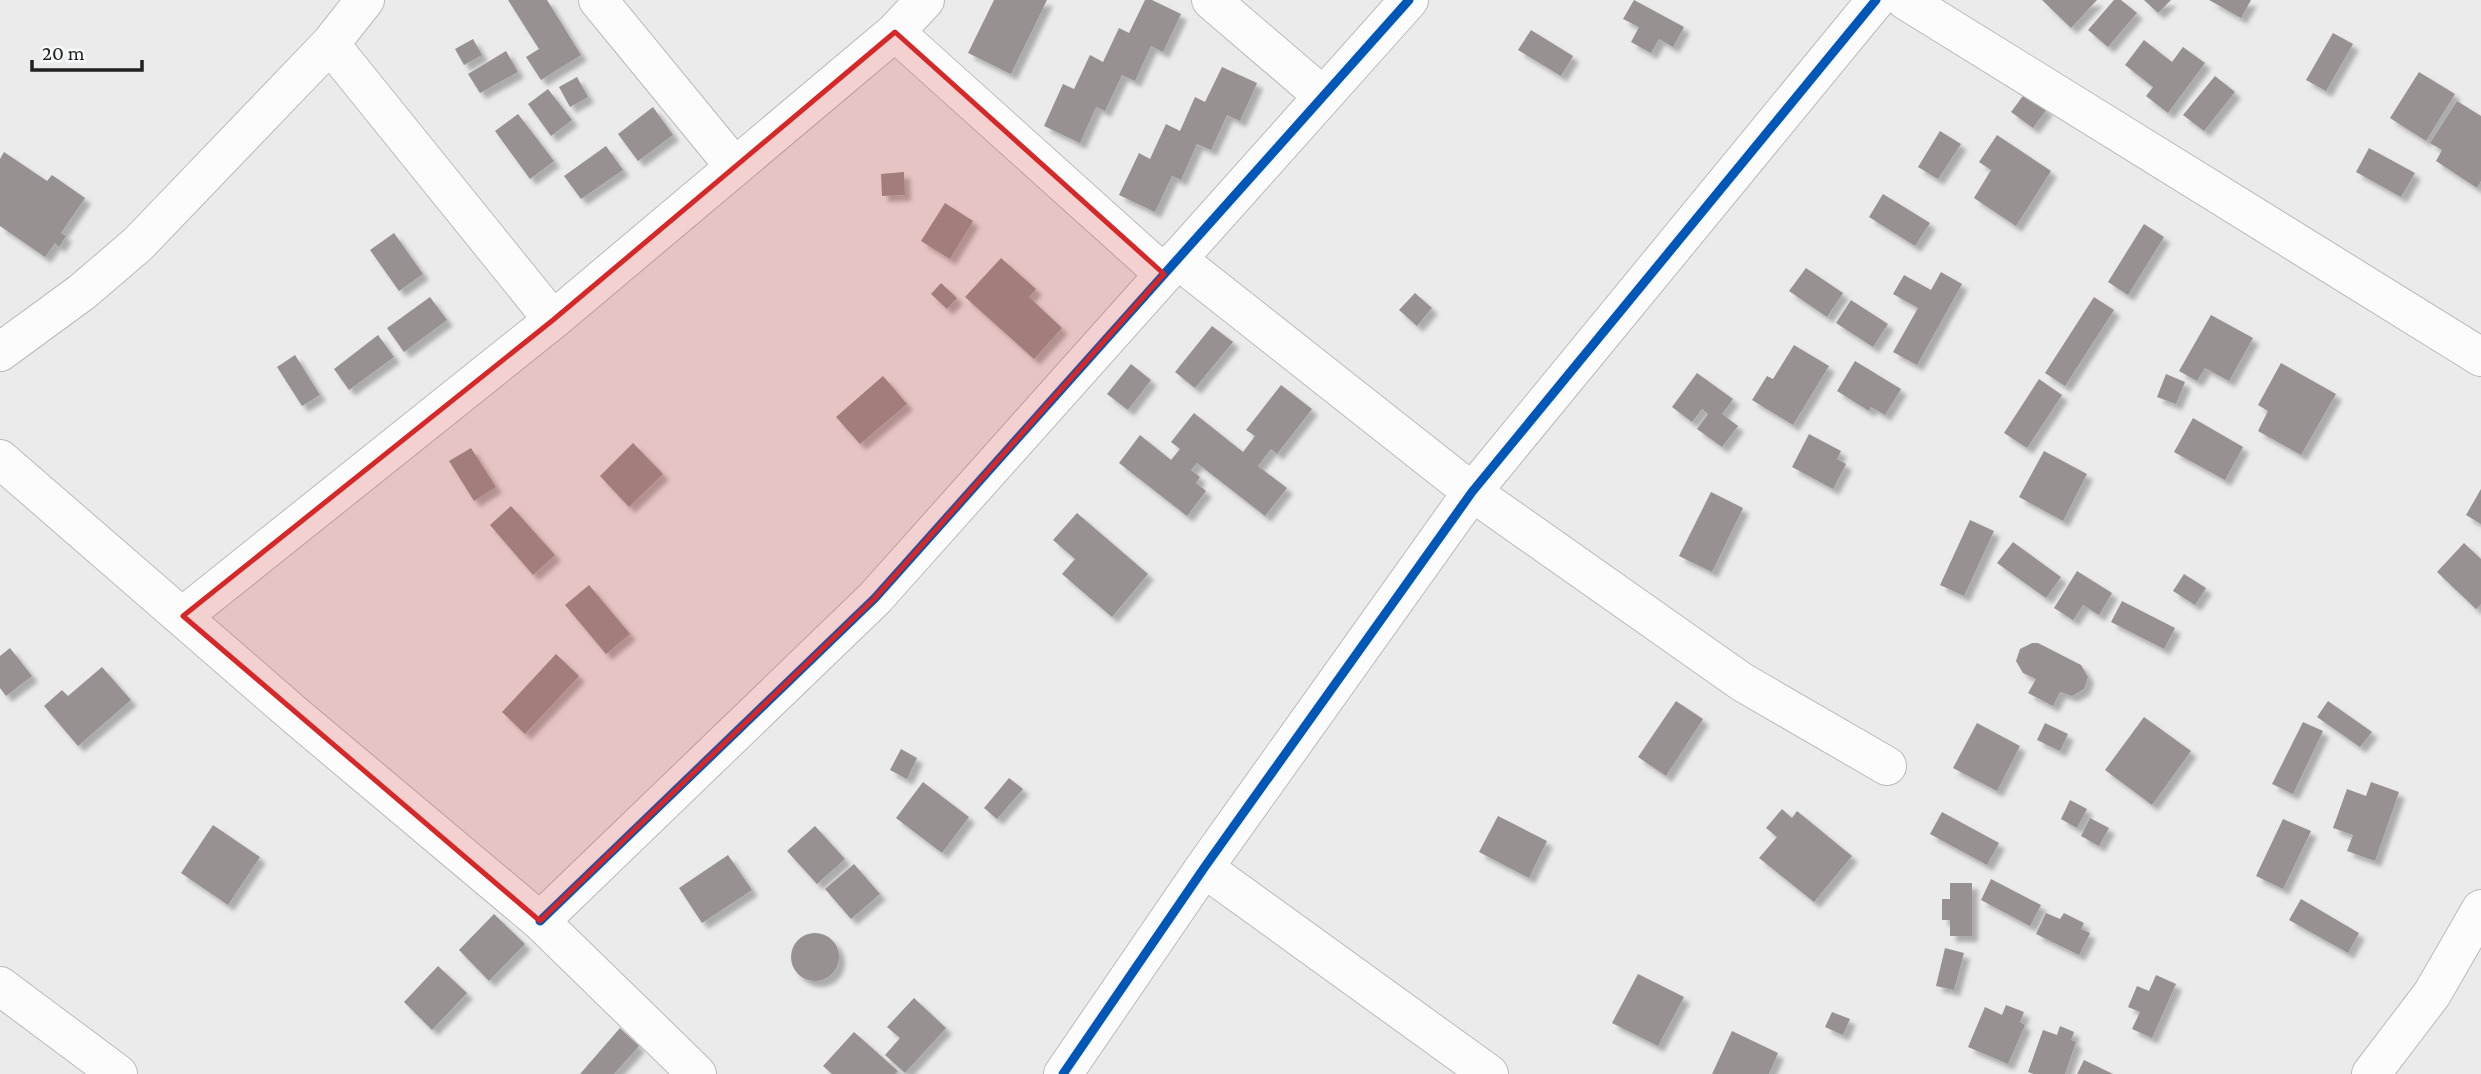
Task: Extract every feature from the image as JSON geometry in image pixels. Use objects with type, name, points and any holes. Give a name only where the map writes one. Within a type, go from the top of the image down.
[{"type":"street","points":[[0,352],[82,292],[138,244],[330,44],[365,0]]},
{"type":"street","points":[[598,0],[735,167]]},
{"type":"street","points":[[183,616],[553,320],[894,32],[925,0]]},
{"type":"street","points":[[1211,0],[1323,96]]},
{"type":"street","points":[[540,921],[875,598],[1409,0]]},
{"type":"street","points":[[1074,1070],[1204,868],[1472,492],[1876,0]]},
{"type":"street","points":[[1905,0],[2481,357]]},
{"type":"street","points":[[894,32],[1171,267],[1472,492],[1742,682],[1887,766]]},
{"type":"street","points":[[330,44],[553,320]]},
{"type":"street","points":[[0,459],[296,716],[540,921],[697,1074]]},
{"type":"street","points":[[1204,868],[1489,1074]]},
{"type":"street","points":[[2371,1074],[2432,994],[2481,909]]},
{"type":"street","points":[[0,986],[118,1074]]},
{"type":"highlighted area","points":[[895,32],[1164,274],[875,598],[540,921],[183,616],[553,320]]},
{"type":"building","points":[[508,0],[547,0],[581,55],[541,80],[526,57],[539,49]]},
{"type":"building","points":[[994,0],[1047,0],[1011,74],[968,53]]},
{"type":"building","points":[[1145,0],[1152,0],[1181,14],[1163,52],[1151,46],[1135,81],[1122,75],[1105,111],[1096,107],[1080,143],[1044,126],[1063,84],[1074,89],[1090,55],[1103,62],[1119,28],[1129,33]]},
{"type":"building","points":[[1634,0],[1684,27],[1673,47],[1659,39],[1651,53],[1631,42],[1639,27],[1623,19]]},
{"type":"building","points":[[2042,0],[2097,0],[2071,28]]},
{"type":"building","points":[[2114,0],[2121,0],[2137,13],[2108,47],[2088,30]]},
{"type":"building","points":[[2144,0],[2171,0],[2158,13]]},
{"type":"building","points":[[2209,0],[2251,0],[2241,18]]},
{"type":"building","points":[[1531,30],[1573,56],[1561,76],[1518,50]]},
{"type":"building","points":[[2333,33],[2353,44],[2326,91],[2306,80]]},
{"type":"building","points":[[473,39],[482,55],[464,65],[455,49]]},
{"type":"building","points":[[2144,40],[2172,62],[2183,47],[2205,63],[2168,113],[2146,96],[2153,87],[2125,65]]},
{"type":"building","points":[[506,51],[518,72],[480,93],[468,74]]},
{"type":"building","points":[[1222,67],[1257,83],[1240,121],[1227,115],[1211,150],[1197,144],[1181,180],[1172,176],[1155,212],[1119,195],[1139,153],[1150,159],[1166,124],[1180,131],[1195,97],[1205,102]]},
{"type":"building","points":[[2419,72],[2455,94],[2426,141],[2390,118]]},
{"type":"building","points":[[2215,76],[2235,92],[2204,131],[2183,115]]},
{"type":"building","points":[[577,77],[588,97],[570,107],[559,87]]},
{"type":"building","points":[[548,89],[572,120],[551,136],[528,104]]},
{"type":"building","points":[[2025,93],[2047,109],[2033,128],[2011,112]]},
{"type":"building","points":[[2457,101],[2481,116],[2481,181],[2477,188],[2436,161],[2442,150],[2430,143]]},
{"type":"building","points":[[653,107],[673,135],[638,161],[618,134]]},
{"type":"building","points":[[518,114],[554,161],[530,179],[495,131]]},
{"type":"building","points":[[1940,131],[1961,144],[1938,179],[1918,167]]},
{"type":"building","points":[[1997,135],[2051,171],[2016,226],[1974,198],[1991,170],[1979,162]]},
{"type":"building","points":[[606,146],[623,170],[581,199],[564,176]]},
{"type":"building","points":[[2369,148],[2415,173],[2401,197],[2356,172]]},
{"type":"building","points":[[4,152],[47,181],[52,175],[85,198],[61,233],[66,236],[59,247],[55,243],[45,257],[0,226],[0,159]]},
{"type":"building","points":[[904,172],[905,195],[882,196],[881,174]]},
{"type":"building","points":[[1883,194],[1930,223],[1915,246],[1869,217]]},
{"type":"building","points":[[945,203],[973,221],[950,259],[921,241]]},
{"type":"building","points":[[2144,224],[2164,237],[2128,295],[2108,282]]},
{"type":"building","points":[[394,233],[423,274],[399,291],[370,250]]},
{"type":"building","points":[[1001,258],[1036,289],[1029,297],[1062,328],[1034,359],[965,297]]},
{"type":"building","points":[[1806,268],[1843,293],[1827,317],[1789,291]]},
{"type":"building","points":[[1941,272],[1962,284],[1917,365],[1893,352],[1918,308],[1893,294],[1904,275],[1931,290]]},
{"type":"building","points":[[941,283],[957,298],[947,309],[931,294]]},
{"type":"building","points":[[1415,293],[1432,308],[1417,326],[1399,310]]},
{"type":"building","points":[[430,297],[447,320],[404,352],[387,328]]},
{"type":"building","points":[[2094,297],[2114,310],[2065,386],[2045,373]]},
{"type":"building","points":[[1851,300],[1888,324],[1873,347],[1836,323]]},
{"type":"building","points":[[2211,315],[2253,338],[2229,381],[2205,368],[2197,381],[2179,371]]},
{"type":"building","points":[[1212,326],[1233,342],[1195,388],[1175,372]]},
{"type":"building","points":[[378,335],[394,357],[349,390],[334,369]]},
{"type":"building","points":[[1794,345],[1829,366],[1793,425],[1752,400],[1767,376],[1773,379]]},
{"type":"building","points":[[295,355],[320,395],[302,406],[277,367]]},
{"type":"building","points":[[1855,361],[1901,389],[1885,415],[1871,407],[1869,411],[1837,391]]},
{"type":"building","points":[[2281,363],[2336,394],[2301,455],[2258,431],[2268,411],[2258,405]]},
{"type":"building","points":[[1131,364],[1151,380],[1128,410],[1107,394]]},
{"type":"building","points":[[1697,373],[1733,399],[1722,414],[1738,426],[1722,447],[1697,429],[1708,414],[1702,409],[1692,422],[1672,407]]},
{"type":"building","points":[[2166,374],[2185,382],[2176,404],[2157,397]]},
{"type":"building","points":[[883,376],[907,404],[860,444],[836,417]]},
{"type":"building","points":[[2039,379],[2062,395],[2027,448],[2004,433]]},
{"type":"building","points":[[1281,385],[1312,409],[1277,454],[1271,449],[1258,466],[1287,488],[1265,516],[1197,463],[1191,470],[1200,477],[1196,483],[1206,491],[1187,516],[1119,463],[1140,435],[1171,460],[1180,449],[1171,442],[1194,413],[1243,452],[1255,436],[1246,430]]},
{"type":"building","points":[[2193,418],[2243,447],[2225,480],[2174,452]]},
{"type":"building","points":[[1809,434],[1841,451],[1837,459],[1846,464],[1833,489],[1792,467]]},
{"type":"building","points":[[633,443],[663,474],[629,507],[600,476]]},
{"type":"building","points":[[471,448],[496,487],[474,501],[449,461]]},
{"type":"building","points":[[2044,451],[2087,474],[2063,521],[2019,497]]},
{"type":"building","points":[[2481,489],[2481,524],[2466,515]]},
{"type":"building","points":[[1711,492],[1743,508],[1712,572],[1679,556]]},
{"type":"building","points":[[511,506],[555,555],[533,575],[490,525]]},
{"type":"building","points":[[1077,513],[1148,574],[1112,617],[1062,574],[1075,559],[1053,540]]},
{"type":"building","points":[[1970,520],[1994,531],[1964,596],[1940,585]]},
{"type":"building","points":[[2013,542],[2061,577],[2046,598],[1997,563]]},
{"type":"building","points":[[2464,543],[2481,559],[2481,604],[2476,609],[2437,572]]},
{"type":"building","points":[[2077,571],[2112,593],[2099,615],[2083,605],[2073,620],[2054,608]]},
{"type":"building","points":[[2184,574],[2206,588],[2195,605],[2173,591]]},
{"type":"building","points":[[589,585],[630,634],[606,654],[565,605]]},
{"type":"building","points":[[2122,601],[2175,628],[2164,649],[2111,622]]},
{"type":"building","points":[[2038,643],[2081,665],[2088,677],[2084,689],[2072,696],[2060,692],[2053,706],[2028,693],[2036,679],[2023,673],[2016,661],[2020,649]]},
{"type":"building","points":[[10,648],[32,676],[6,696],[0,688],[0,656]]},
{"type":"building","points":[[556,654],[579,676],[525,734],[502,712]]},
{"type":"building","points":[[102,667],[131,700],[78,746],[44,706],[62,690],[68,696]]},
{"type":"building","points":[[1676,701],[1703,719],[1666,776],[1638,757]]},
{"type":"building","points":[[2328,701],[2372,732],[2360,747],[2317,717]]},
{"type":"building","points":[[2144,717],[2191,751],[2152,805],[2105,770]]},
{"type":"building","points":[[2303,722],[2323,731],[2293,794],[2272,784]]},
{"type":"building","points":[[1977,723],[2020,746],[1997,791],[1953,768]]},
{"type":"building","points":[[2045,723],[2068,734],[2060,751],[2037,740]]},
{"type":"building","points":[[901,749],[917,758],[907,779],[890,770]]},
{"type":"building","points":[[1009,778],[1023,789],[997,819],[984,808]]},
{"type":"building","points":[[923,782],[969,817],[942,853],[896,818]]},
{"type":"building","points":[[2371,782],[2399,792],[2375,861],[2347,851],[2353,835],[2333,828],[2347,789],[2366,796]]},
{"type":"building","points":[[2070,800],[2087,809],[2077,828],[2061,819]]},
{"type":"building","points":[[1782,809],[1792,818],[1797,811],[1852,856],[1814,902],[1759,858],[1777,837],[1766,828]]},
{"type":"building","points":[[1942,812],[1999,843],[1987,865],[1930,834]]},
{"type":"building","points":[[1498,816],[1547,841],[1529,878],[1479,852]]},
{"type":"building","points":[[2090,818],[2109,828],[2099,846],[2081,836]]},
{"type":"building","points":[[2283,819],[2311,831],[2283,889],[2256,876]]},
{"type":"building","points":[[213,825],[260,857],[228,905],[181,873]]},
{"type":"building","points":[[815,826],[845,859],[817,884],[787,851]]},
{"type":"building","points":[[728,855],[752,890],[702,923],[679,888]]},
{"type":"building","points":[[854,864],[880,894],[851,919],[825,889]]},
{"type":"building","points":[[1991,879],[2041,905],[2030,926],[1981,900]]},
{"type":"building","points":[[1950,883],[1972,883],[1972,936],[1950,936],[1950,920],[1942,920],[1942,899],[1950,899]]},
{"type":"building","points":[[2301,899],[2359,933],[2348,953],[2289,920]]},
{"type":"building","points":[[2046,913],[2060,919],[2064,913],[2084,923],[2081,929],[2090,933],[2079,955],[2036,934]]},
{"type":"building","points":[[494,914],[525,944],[489,981],[459,950]]},
{"type":"building","points":[[815,933],[832,940],[839,957],[832,974],[815,981],[798,974],[791,957],[798,940]]},
{"type":"building","points":[[1945,948],[1964,953],[1954,990],[1936,986]]},
{"type":"building","points":[[438,966],[467,993],[432,1030],[404,1002]]},
{"type":"building","points":[[1638,974],[1684,997],[1658,1046],[1612,1023]]},
{"type":"building","points":[[2156,975],[2176,984],[2152,1038],[2132,1029],[2140,1012],[2128,1007],[2137,986],[2149,991]]},
{"type":"building","points":[[914,998],[946,1028],[905,1073],[885,1055],[900,1038],[887,1027]]},
{"type":"building","points":[[2006,1005],[2024,1012],[2020,1022],[2025,1025],[2008,1064],[1968,1047],[1985,1007],[2002,1015]]},
{"type":"building","points":[[1832,1012],[1850,1019],[1843,1035],[1825,1027]]},
{"type":"building","points":[[2060,1026],[2074,1032],[2071,1040],[2076,1042],[2065,1074],[2028,1072],[2043,1030],[2057,1035]]},
{"type":"building","points":[[620,1028],[639,1046],[614,1074],[580,1074]]},
{"type":"building","points":[[1732,1031],[1778,1053],[1769,1074],[1712,1074]]},
{"type":"building","points":[[854,1032],[898,1071],[895,1074],[832,1074],[823,1066]]},
{"type":"building","points":[[2084,1060],[2113,1074],[2077,1074]]},
{"type":"cycle path","points":[[540,921],[875,598],[1409,0]]},
{"type":"cycle path","points":[[1063,1074],[1204,868],[1472,492],[1876,0]]}]
